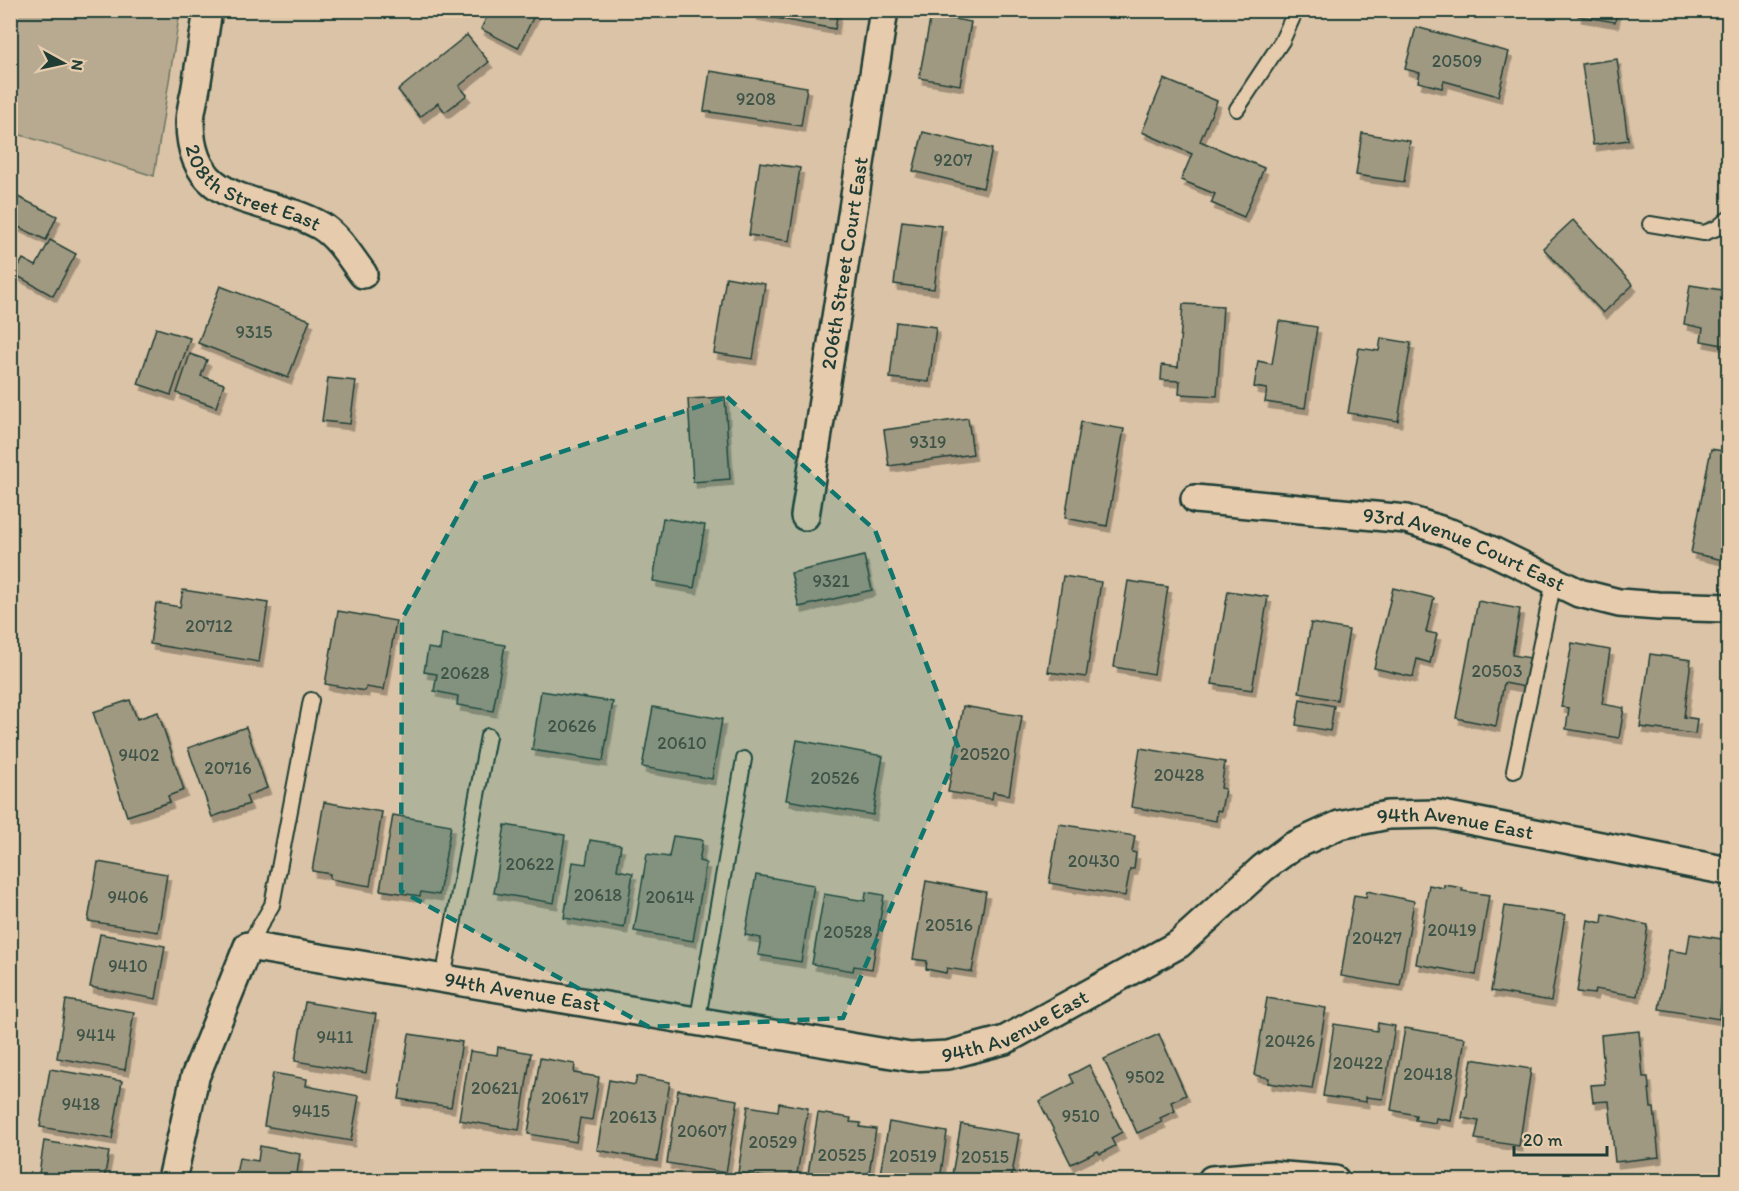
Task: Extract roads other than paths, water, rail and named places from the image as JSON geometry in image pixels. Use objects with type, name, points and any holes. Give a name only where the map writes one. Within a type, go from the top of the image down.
[{"type":"street","name":"208th Street East","points":[[208,10],[190,123],[195,155],[209,180],[237,197],[301,217],[322,227],[339,241],[363,274]]},
{"type":"street","name":"206th Street Court East","points":[[805,516],[884,10]]},
{"type":"street","name":"93rd Avenue Court East","points":[[1195,499],[1406,519],[1450,533],[1579,592],[1618,603],[1728,608]]},
{"type":"street","name":"94th Avenue East","points":[[248,946],[910,1057],[948,1054],[1005,1040],[1179,944],[1255,875],[1290,847],[1339,825],[1388,815],[1438,814],[1728,872]]},
{"type":"street","points":[[172,1180],[195,1077],[248,946]]},
{"type":"street","points":[[1212,1180],[1272,1175],[1335,1180]]},
{"type":"lane","points":[[1237,109],[1281,41],[1296,10]]},
{"type":"lane","points":[[1650,224],[1704,233],[1717,228],[1728,219]]},
{"type":"lane","points":[[1514,771],[1554,581]]},
{"type":"lane","points":[[248,946],[272,905],[311,700]]},
{"type":"lane","points":[[443,979],[488,736]]},
{"type":"lane","points":[[697,1023],[744,759]]}]
